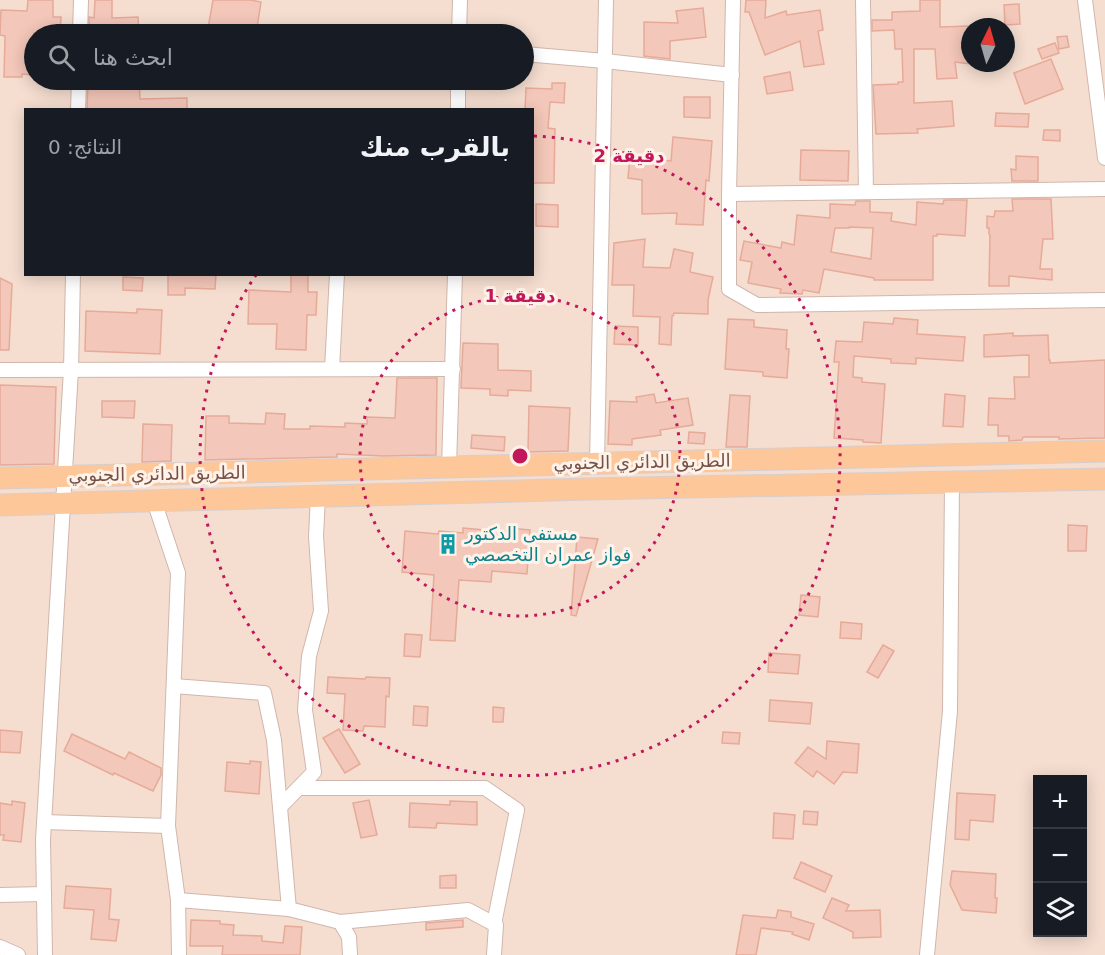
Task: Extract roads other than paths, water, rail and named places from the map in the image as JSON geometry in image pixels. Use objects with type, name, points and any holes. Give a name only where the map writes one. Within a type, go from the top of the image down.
[{"type":"main road","name":"الطريق الدائري الجنوبي","points":[[0,478],[1105,451]]},
{"type":"main road","name":"الطريق الدائري الجنوبي","points":[[0,505],[1105,479]]},
{"type":"street","points":[[80,24],[81,0]]},
{"type":"street","points":[[459,24],[460,0]]},
{"type":"street","points":[[597,464],[606,0]]},
{"type":"street","points":[[733,0],[729,289],[757,304],[1105,300]]},
{"type":"street","points":[[863,0],[866,192]]},
{"type":"street","points":[[1085,0],[1105,158]]},
{"type":"street","points":[[534,55],[732,75]]},
{"type":"street","points":[[78,108],[79,90]]},
{"type":"street","points":[[458,90],[458,108]]},
{"type":"street","points":[[729,194],[1105,189]]},
{"type":"street","points":[[45,955],[43,840],[71,370],[73,276]]},
{"type":"street","points":[[332,369],[338,276]]},
{"type":"street","points":[[449,467],[455,276]]},
{"type":"street","points":[[0,370],[453,369]]},
{"type":"street","points":[[927,955],[950,711],[952,482]]},
{"type":"street","points":[[280,807],[314,772],[305,710],[309,656],[321,611],[316,536],[318,496]]},
{"type":"street","points":[[154,501],[178,573],[168,826],[178,900],[178,955]]},
{"type":"street","points":[[174,686],[264,693],[274,740],[290,909]]},
{"type":"street","points":[[299,788],[485,788],[517,810],[494,924],[496,925],[494,955]]},
{"type":"street","points":[[44,822],[168,826]]},
{"type":"street","points":[[0,895],[44,894]]},
{"type":"street","points":[[178,900],[290,909],[340,922],[468,910],[494,924]]},
{"type":"street","points":[[340,922],[349,937],[350,955]]},
{"type":"street","points":[[0,947],[18,955]]},
{"type":"place","name":"مستفى الدكتور فواز عمران التخصصي","points":[[448,544]]}]
